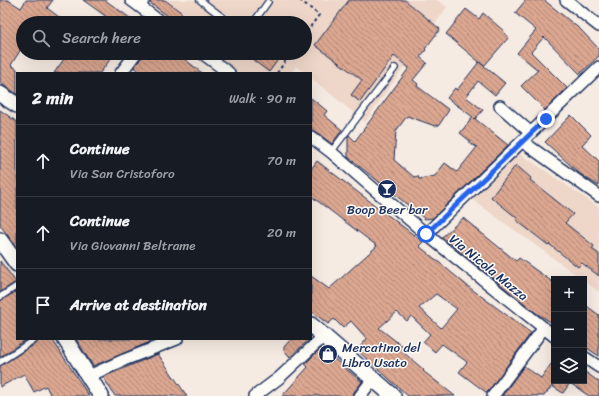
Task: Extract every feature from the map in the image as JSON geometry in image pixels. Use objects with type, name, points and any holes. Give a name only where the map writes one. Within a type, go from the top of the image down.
[{"type":"street","points":[[131,0],[144,4],[155,16]]},
{"type":"street","points":[[566,0],[599,26]]},
{"type":"street","points":[[122,72],[131,60]]},
{"type":"street","points":[[211,60],[228,72]]},
{"type":"street","points":[[426,234],[599,67]]},
{"type":"street","points":[[0,94],[16,104]]},
{"type":"street","points":[[500,106],[531,133]]},
{"type":"street","name":"Via Nicola Mazza","points":[[312,138],[331,152],[426,234],[551,334]]},
{"type":"street","points":[[523,142],[599,196]]},
{"type":"street","points":[[0,240],[16,263]]},
{"type":"street","points":[[312,326],[393,396]]},
{"type":"street","points":[[493,396],[543,329]]},
{"type":"street","points":[[255,396],[279,378],[324,336]]},
{"type":"street","points":[[66,340],[101,396]]},
{"type":"street","points":[[88,376],[174,340]]},
{"type":"street","points":[[587,359],[599,367]]},
{"type":"street","points":[[268,396],[279,378]]},
{"type":"street","points":[[360,396],[373,380]]},
{"type":"lane","points":[[200,0],[221,16]]},
{"type":"lane","points":[[258,16],[268,2]]},
{"type":"lane","points":[[331,152],[395,68]]},
{"type":"lane","points":[[0,297],[16,287]]},
{"type":"lane","points":[[0,362],[33,340]]},
{"type":"path","points":[[300,0],[320,15],[312,25]]},
{"type":"path","points":[[278,72],[286,60]]},
{"type":"shaded area","points":[[144,0],[437,0],[447,7],[365,122],[312,79],[312,72],[304,72],[296,66],[292,72],[238,72],[222,60],[312,60],[312,16],[165,16]]},
{"type":"shaded area","points":[[519,153],[599,207],[599,292],[587,283],[587,276],[578,276],[470,198]]},
{"type":"building","points":[[0,0],[8,0],[21,8],[26,0],[53,0],[47,8],[58,16],[16,16],[16,57],[11,65],[17,69],[16,93],[0,83]]},
{"type":"building","points":[[83,0],[105,0],[127,16],[105,16]]},
{"type":"building","points":[[151,0],[165,0],[182,13],[179,16],[168,16],[150,3]]},
{"type":"building","points":[[349,0],[405,0],[440,29],[420,57],[427,63],[413,80],[418,84],[417,86],[449,110],[439,125],[435,126],[407,116],[396,131],[394,160],[414,177],[418,176],[419,179],[435,176],[445,163],[457,172],[477,147],[470,144],[470,141],[460,133],[473,117],[447,98],[455,88],[457,90],[479,62],[505,83],[495,95],[478,81],[466,97],[483,110],[475,119],[508,145],[433,218],[425,219],[348,157],[348,136],[349,135],[355,141],[409,68],[394,56],[360,102],[351,95],[362,80],[315,45]]},
{"type":"building","points":[[526,0],[544,0],[581,30],[599,49],[599,56],[580,74],[544,37],[531,52],[567,88],[545,110],[521,86],[538,70],[517,53],[536,30],[515,13]]},
{"type":"building","points":[[466,9],[479,19],[483,13],[509,37],[484,66],[446,34]]},
{"type":"building","points":[[63,60],[110,60],[101,72],[55,72]]},
{"type":"building","points":[[140,60],[186,60],[201,72],[141,72],[134,67]]},
{"type":"building","points":[[253,60],[278,60],[269,72]]},
{"type":"building","points":[[312,99],[327,111],[324,115],[342,130],[332,144],[312,129]]},
{"type":"building","points":[[0,110],[16,121],[16,247],[0,225]]},
{"type":"building","points":[[571,115],[591,135],[582,145],[599,161],[599,186],[580,174],[545,142]]},
{"type":"building","points":[[317,161],[423,242],[419,246],[470,288],[531,333],[487,393],[459,372],[467,362],[442,344],[435,352],[423,342],[430,334],[411,316],[407,321],[397,312],[379,328],[406,349],[403,352],[424,370],[423,371],[455,396],[408,396],[357,350],[367,339],[351,321],[343,328],[334,319],[328,324],[312,312],[312,277],[329,289],[377,246],[312,197],[312,168]],"holes":[[[436,294],[457,309],[441,328],[419,308]]]},
{"type":"building","points":[[516,165],[531,178],[530,180],[573,214],[565,223],[594,246],[592,249],[599,254],[599,276],[582,263],[578,267],[516,220],[517,218],[491,197]]},
{"type":"building","points":[[463,218],[516,261],[519,258],[551,281],[551,322],[536,313],[442,237]]},
{"type":"building","points":[[0,261],[16,282],[0,292]]},
{"type":"building","points":[[16,292],[16,340],[26,340],[0,357],[0,301]]},
{"type":"building","points":[[587,306],[599,315],[599,356],[587,348]]},
{"type":"building","points":[[38,340],[53,340],[89,396],[51,396],[46,386],[34,392],[24,374],[0,387],[0,366],[37,343]]},
{"type":"building","points":[[77,340],[149,340],[150,342],[93,366]]},
{"type":"building","points":[[290,340],[309,340],[290,357],[284,350],[284,347]]},
{"type":"building","points":[[321,348],[362,382],[354,392],[353,396],[282,396],[308,367],[305,364]]},
{"type":"building","points":[[158,354],[187,396],[115,396],[103,377]]},
{"type":"building","points":[[551,364],[551,384],[569,384],[563,393],[552,386],[544,396],[502,396],[524,366],[541,378]]},
{"type":"building","points":[[587,373],[599,382],[599,396],[589,396],[571,384],[587,384]]},
{"type":"place","name":"Boop Beer bar","points":[[387,189]]},
{"type":"place","name":"Mercatino del Libro Usato","points":[[328,354]]},
{"type":"route","points":[[426,234],[546,119]]}]
